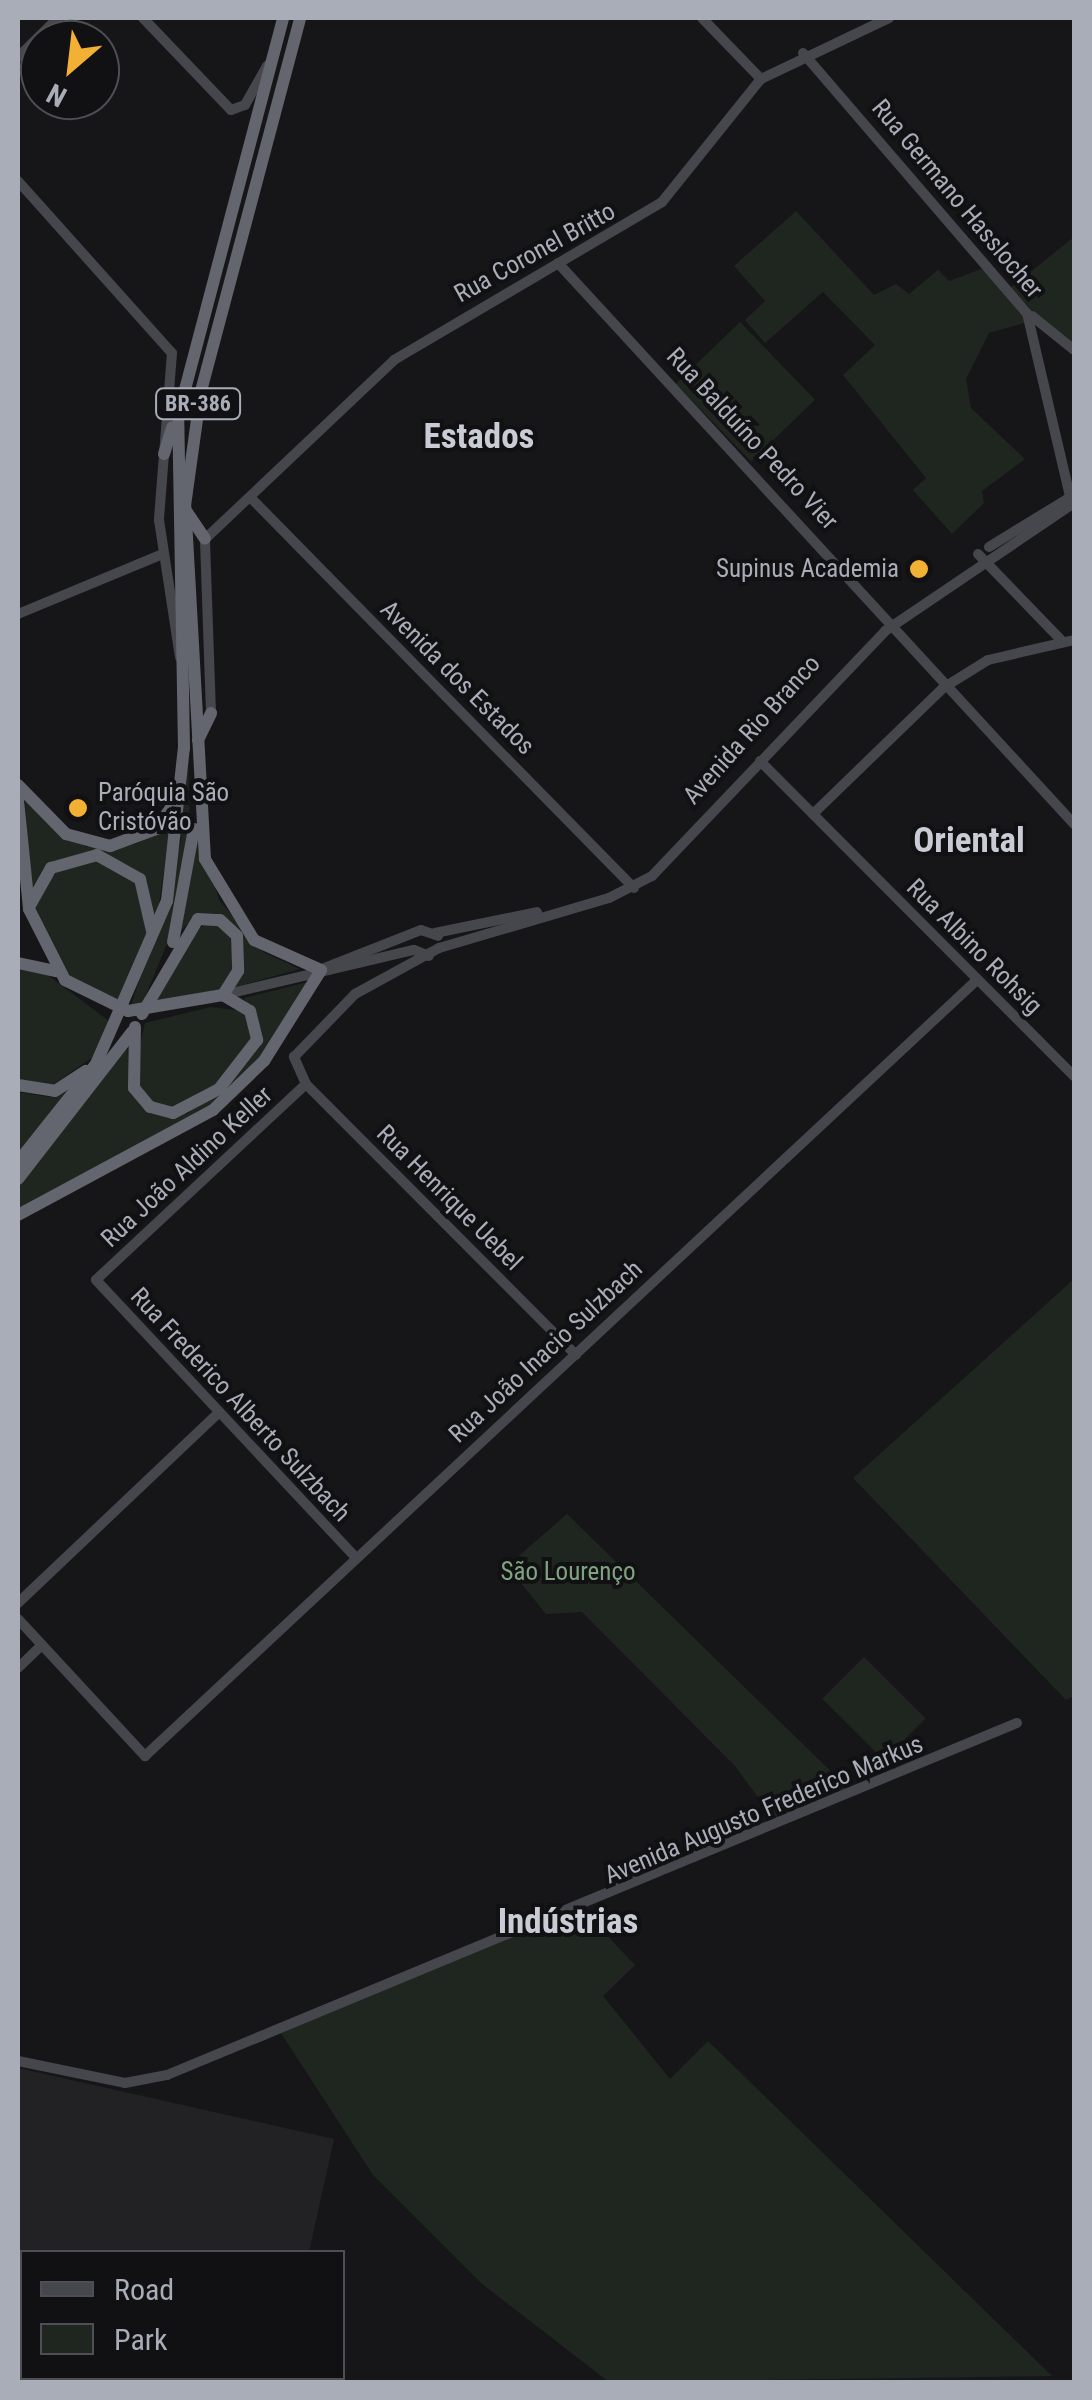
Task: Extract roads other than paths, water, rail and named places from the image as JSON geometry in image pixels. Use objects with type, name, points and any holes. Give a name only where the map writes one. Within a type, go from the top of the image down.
[{"type":"highway","name":"BR-386","points":[[18,1162],[96,1064],[151,948],[183,788],[178,416],[283,18]]},
{"type":"highway","name":"BR-386","points":[[18,1179],[135,1027],[170,954],[197,802],[185,506],[200,392],[300,18]]},
{"type":"highway","points":[[164,454],[178,416]]},
{"type":"highway","points":[[185,506],[205,539]]},
{"type":"highway","points":[[196,748],[211,713]]},
{"type":"highway","points":[[18,785],[66,834],[110,846],[156,829],[183,788]]},
{"type":"highway","points":[[18,800],[19,879],[58,971],[95,1001],[128,1011],[222,995],[250,1011],[256,1040],[234,1075],[184,1112],[157,1110],[134,1088],[135,1027]]},
{"type":"highway","points":[[18,1215],[213,1110],[264,1061],[321,970],[269,952],[228,908],[205,859],[197,802]]},
{"type":"highway","points":[[29,909],[52,868],[109,858],[147,890],[151,948]]},
{"type":"highway","points":[[170,954],[198,919],[227,923],[240,963],[222,995]]},
{"type":"highway","points":[[18,964],[58,971]]},
{"type":"highway","points":[[18,1085],[54,1091],[96,1064]]},
{"type":"street","points":[[18,57],[58,18]]},
{"type":"street","points":[[143,18],[231,110],[241,110],[271,59]]},
{"type":"street","points":[[702,18],[761,79]]},
{"type":"street","name":"Rua Coronel Britto","points":[[205,539],[381,369],[662,202],[761,79],[803,53],[889,18]]},
{"type":"street","name":"Rua Germano Hasslocher","points":[[803,53],[1027,312],[1036,331],[1072,500]]},
{"type":"street","points":[[18,181],[104,272],[172,353],[160,560],[180,658]]},
{"type":"street","name":"Rua Balduíno Pedro Vier","points":[[558,263],[889,623],[942,688],[1074,824]]},
{"type":"street","points":[[1027,312],[1074,350]]},
{"type":"street","points":[[1036,331],[1050,330]]},
{"type":"street","name":"Avenida dos Estados","points":[[250,497],[633,886]]},
{"type":"street","name":"Avenida Rio Branco","points":[[633,886],[889,623],[980,556],[1072,500]]},
{"type":"street","points":[[205,539],[211,713]]},
{"type":"street","points":[[980,556],[1068,641]]},
{"type":"street","points":[[18,614],[160,560]]},
{"type":"street","name":"Avenida Rio Branco","points":[[440,949],[633,886],[760,761],[889,623]]},
{"type":"street","points":[[813,814],[942,688],[988,660],[1068,641]]},
{"type":"street","name":"Rua Albino Rohsig","points":[[760,761],[1074,1076]]},
{"type":"street","points":[[321,970],[414,936],[633,886]]},
{"type":"street","points":[[435,933],[440,949]]},
{"type":"street","points":[[407,970],[415,951],[414,936]]},
{"type":"street","points":[[222,995],[321,970],[440,949]]},
{"type":"street","points":[[407,970],[440,949]]},
{"type":"street","points":[[407,970],[440,949]]},
{"type":"street","name":"Rua Henrique Uebel","points":[[407,970],[356,994],[294,1056],[293,1069],[576,1355]]},
{"type":"street","name":"Rua João Inacio Sulzbach","points":[[42,1645],[146,1756],[977,980]]},
{"type":"street","name":"Rua João Aldino Keller","points":[[96,1280],[306,1084]]},
{"type":"street","name":"Rua Frederico Alberto Sulzbach","points":[[96,1280],[356,1558]]},
{"type":"street","points":[[18,1603],[218,1413]]},
{"type":"street","points":[[18,1619],[42,1645],[18,1668]]},
{"type":"street","name":"Avenida Augusto Frederico Markus","points":[[18,2061],[125,2084],[166,2075],[1017,1723]]},
{"type":"place","name":"Supinus Academia","points":[[919,569]]},
{"type":"place","name":"Paróquia São Cristóvão","points":[[78,808]]},
{"type":"district","name":"Estados","points":[[479,437]]},
{"type":"district","name":"Oriental","points":[[969,841]]},
{"type":"district","name":"Indústrias","points":[[568,1922]]},
{"type":"park label","name":"São Lourenço","points":[[568,1572]]}]
